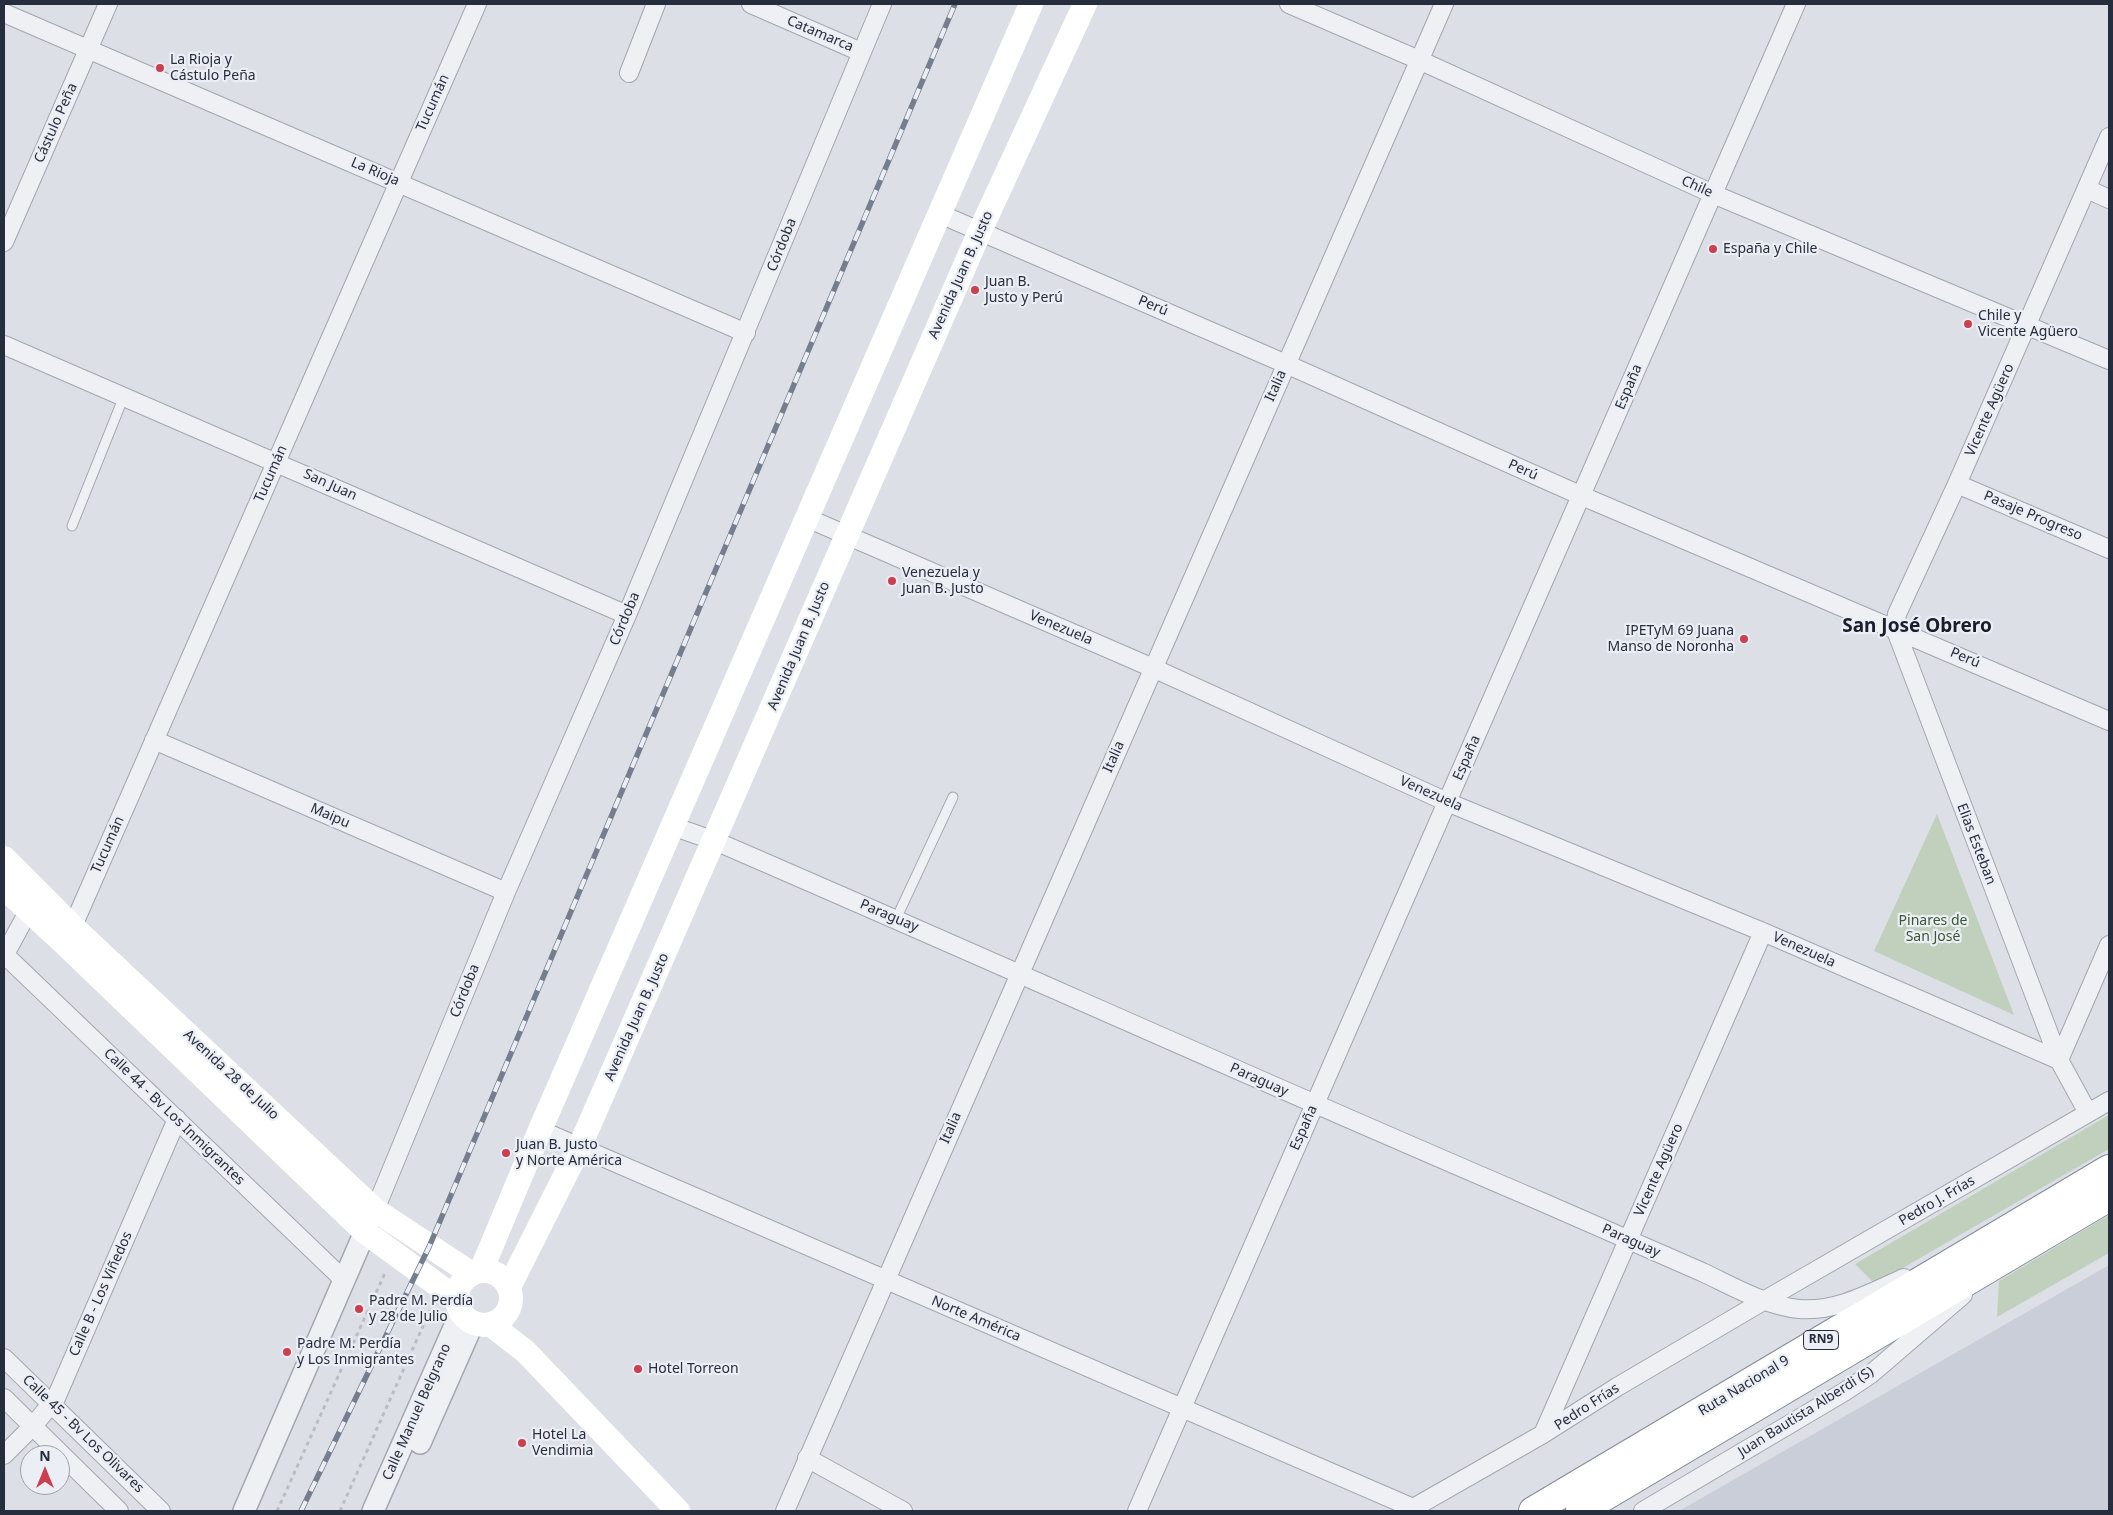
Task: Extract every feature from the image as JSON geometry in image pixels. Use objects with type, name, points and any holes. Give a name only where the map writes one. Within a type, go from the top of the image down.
[{"type":"highway","name":"Ruta Nacional 9","points":[[1533,1511],[2109,1169]]},
{"type":"highway","name":"Ruta Nacional 9","points":[[1580,1511],[2109,1197]]},
{"type":"main road","points":[[510,1294],[504,1316],[464,1309],[461,1284],[477,1272],[1031,4]]},
{"type":"main road","name":"Avenida Juan B. Justo","points":[[510,1294],[580,1146],[715,841],[846,535],[980,231],[1085,4]]},
{"type":"main road","name":"Avenida 28 de Julio","points":[[4,858],[69,935],[365,1232],[464,1309],[526,1352],[678,1511]]},
{"type":"main road","name":"Avenida 28 de Julio","points":[[4,888],[28,912],[69,935],[375,1210],[477,1272]]},
{"type":"main road","points":[[477,1272],[498,1275],[504,1280],[510,1294],[526,1352]]},
{"type":"street","name":"Cástulo Peña","points":[[4,242],[108,4]]},
{"type":"street","name":"Tucumán","points":[[69,935],[477,4]]},
{"type":"street","points":[[629,72],[656,4]]},
{"type":"street","name":"Catamarca","points":[[750,4],[861,52]]},
{"type":"street","name":"Córdoba","points":[[244,1511],[375,1210],[506,892],[627,615],[882,4]]},
{"type":"street","name":"Chile","points":[[1288,4],[1419,60],[1713,194],[2028,324],[2109,360]]},
{"type":"street","name":"Italia","points":[[785,1511],[1444,4]]},
{"type":"street","name":"España","points":[[1137,1511],[1796,4]]},
{"type":"street","name":"La Rioja","points":[[4,13],[746,333]]},
{"type":"street","name":"Vicente Agüero","points":[[1895,628],[1897,614],[1958,484],[2109,137]]},
{"type":"street","points":[[2087,189],[2109,199]]},
{"type":"street","name":"Perú","points":[[940,214],[1286,364],[1582,496],[1895,628],[2109,721]]},
{"type":"street","name":"San Juan","points":[[4,345],[627,615]]},
{"type":"street","name":"Pasaje Progreso","points":[[1958,484],[2109,549]]},
{"type":"street","name":"Venezuela","points":[[807,518],[1153,668],[1447,802],[1763,932],[2059,1060]]},
{"type":"street","name":"Elias Esteban","points":[[1895,628],[2059,1060],[2088,1113]]},
{"type":"street","name":"Maipu","points":[[154,740],[506,892]]},
{"type":"street","name":"Paraguay","points":[[672,826],[715,841],[896,919],[1314,1105],[1765,1300],[1797,1309],[1819,1309],[1846,1304],[1913,1274],[1962,1256]]},
{"type":"street","points":[[4,955],[28,912]]},
{"type":"street","name":"Vicente Agüero","points":[[1543,1434],[1763,932]]},
{"type":"street","points":[[2059,1060],[2109,945]]},
{"type":"street","name":"Calle 44 - Bv Los Inmigrantes","points":[[4,955],[344,1280]]},
{"type":"street","name":"Pedro J. Frías","points":[[1765,1300],[2109,1101]]},
{"type":"street","name":"Calle B - Los Viñedos","points":[[4,1455],[33,1426],[56,1398],[177,1120]]},
{"type":"street","name":"Norte América","points":[[540,1130],[1182,1408],[1411,1510]]},
{"type":"street","name":"Juan Bautista Alberdi (S)","points":[[1643,1511],[1844,1392],[1871,1374],[2005,1260]]},
{"type":"street","name":"Pedro Frías","points":[[1411,1510],[1543,1434],[1617,1387],[1765,1300]]},
{"type":"street","points":[[389,1511],[464,1309]]},
{"type":"street","name":"Calle Manuel Belgrano","points":[[373,1511],[464,1309]]},
{"type":"street","name":"Calle 45 - Bv Los Olivares","points":[[4,1358],[161,1511]]},
{"type":"street","points":[[4,1398],[119,1511]]},
{"type":"street","points":[[807,1458],[903,1511]]},
{"type":"lane","points":[[72,526],[124,396]]},
{"type":"lane","points":[[896,919],[953,797]]},
{"type":"path","points":[[277,1511],[393,1254]]},
{"type":"path","points":[[340,1511],[464,1309]]},
{"type":"shaded area","points":[[2109,1265],[2109,1511],[1679,1511]]},
{"type":"green space","name":"Pinares de San José","points":[[1937,814],[2014,1015],[1874,951]]},
{"type":"green space","points":[[2109,1115],[2109,1149],[1875,1284],[1855,1264]]},
{"type":"green space","points":[[2109,1215],[2109,1253],[1997,1317],[1999,1281]]},
{"type":"railway","points":[[301,1511],[429,1247],[955,4]]},
{"type":"place","name":"La Rioja y Cástulo Peña","points":[[160,68]]},
{"type":"place","name":"España y Chile","points":[[1713,249]]},
{"type":"place","name":"Juan B. Justo y Perú","points":[[975,290]]},
{"type":"place","name":"Chile y Vicente Agüero","points":[[1968,324]]},
{"type":"place","name":"Venezuela y Juan B. Justo","points":[[892,581]]},
{"type":"place","name":"IPETyM 69 Juana Manso de Noronha","points":[[1744,639]]},
{"type":"place","name":"Juan B. Justo y Norte América","points":[[506,1153]]},
{"type":"place","name":"Padre M. Perdía y 28 de Julio","points":[[359,1309]]},
{"type":"place","name":"Padre M. Perdía y Los Inmigrantes","points":[[287,1352]]},
{"type":"place","name":"Hotel Torreon","points":[[638,1369]]},
{"type":"place","name":"Hotel La Vendimia","points":[[522,1443]]},
{"type":"district","name":"San José Obrero","points":[[1917,627]]}]
